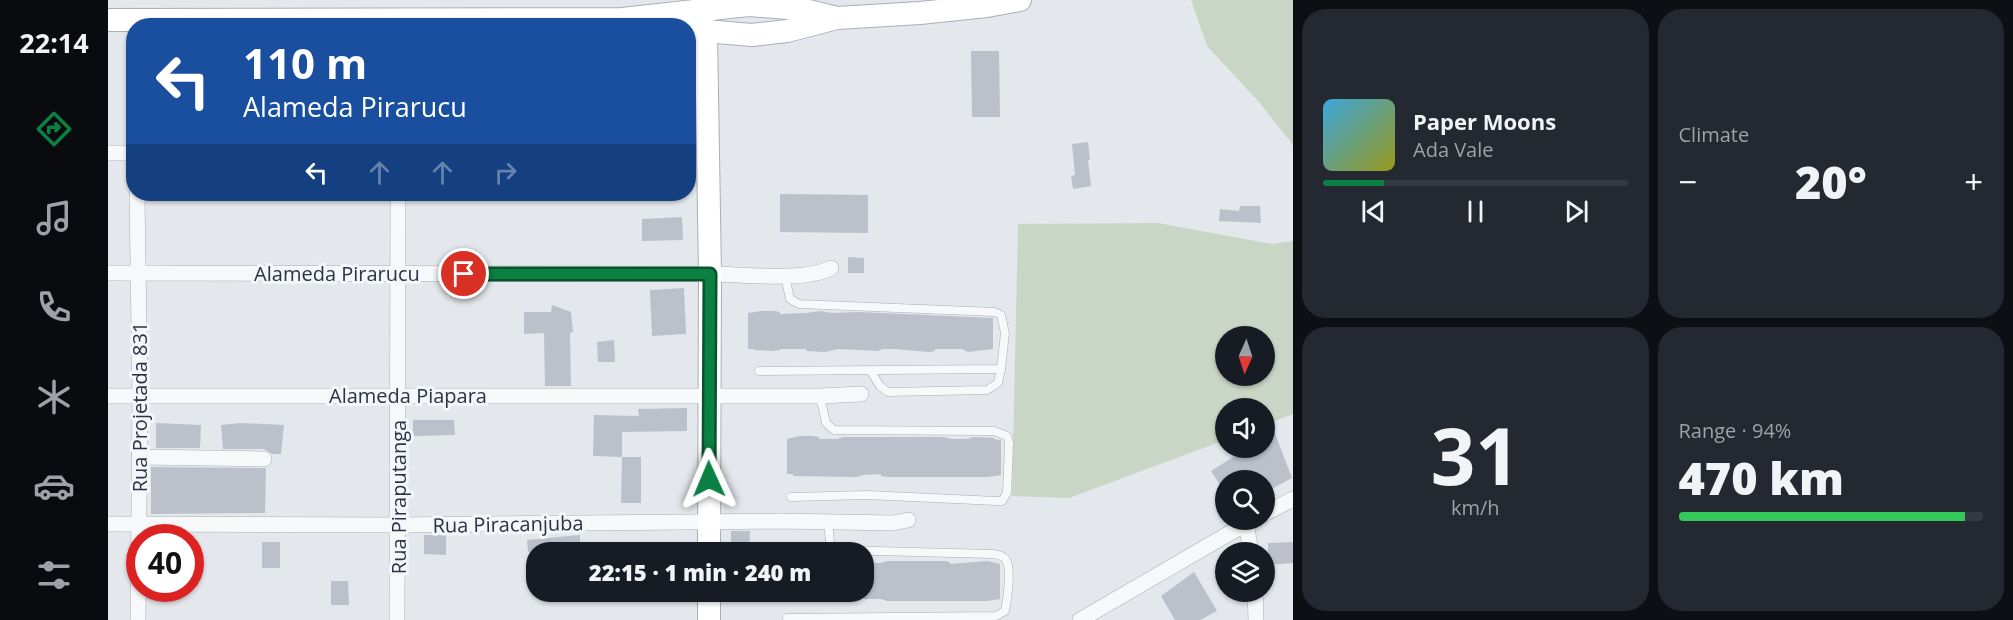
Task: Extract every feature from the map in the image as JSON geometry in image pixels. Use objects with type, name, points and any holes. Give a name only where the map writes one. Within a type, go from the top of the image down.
[{"type":"street","points":[[697,31],[752,35],[807,27],[837,18],[965,8],[1020,0]]},
{"type":"street","points":[[630,18],[706,9],[735,3],[801,9],[837,18]]},
{"type":"street","points":[[765,4],[782,17],[777,28],[771,33]]},
{"type":"street","points":[[706,9],[697,31],[710,274],[708,396],[710,542]]},
{"type":"street","points":[[108,20],[126,22]]},
{"type":"street","points":[[108,153],[126,153]]},
{"type":"street","name":"Rua Projetada 831","points":[[137,201],[139,524]]},
{"type":"street","name":"Rua Piraputanga","points":[[397,620],[398,201]]},
{"type":"street","points":[[710,274],[785,276],[819,273],[831,268]]},
{"type":"street","name":"Alameda Pirarucu","points":[[108,273],[710,274]]},
{"type":"street","name":"Alameda Piapara","points":[[108,396],[820,396],[861,394]]},
{"type":"street","points":[[140,457],[264,459]]},
{"type":"street","points":[[1275,509],[1293,500]]},
{"type":"street","name":"Rua Piracanjuba","points":[[204,524],[397,525],[710,521],[893,523],[908,520]]},
{"type":"street","name":"Rua Piracanjuba","points":[[108,524],[126,524]]},
{"type":"street","points":[[1080,620],[1235,530]]},
{"type":"street","name":"Rua Projetada 831","points":[[138,602],[138,620]]},
{"type":"street","points":[[709,602],[709,620]]},
{"type":"street","points":[[1255,602],[1256,620]]},
{"type":"lane","points":[[785,276],[790,299],[799,304],[995,312],[1000,315],[1005,333],[1001,369],[998,384],[987,390],[888,392],[880,386],[870,370]]},
{"type":"lane","points":[[759,371],[1001,369]]},
{"type":"lane","points":[[791,497],[897,496],[1002,501],[1007,493],[1010,443],[1007,436],[1002,433],[834,430],[826,423],[820,396]]},
{"type":"lane","points":[[787,618],[996,616],[1005,611],[1008,564],[1001,556],[836,550],[830,543],[828,521]]},
{"type":"green space","points":[[1191,0],[1293,0],[1293,145],[1259,102],[1207,46]]},
{"type":"green space","points":[[1158,223],[1272,244],[1293,241],[1293,414],[1275,421],[1275,398],[1215,398],[1215,444],[1069,498],[1012,496],[1018,224]]},
{"type":"building","points":[[971,51],[999,51],[1000,117],[972,117]]},
{"type":"building","points":[[1088,142],[1091,186],[1073,189],[1071,176],[1075,175],[1072,144]]},
{"type":"building","points":[[780,194],[868,195],[868,233],[780,232]]},
{"type":"building","points":[[1240,206],[1260,206],[1261,223],[1219,221],[1220,209],[1239,211]]},
{"type":"building","points":[[682,217],[683,240],[642,241],[642,219]]},
{"type":"building","points":[[848,257],[864,258],[864,273],[848,273]]},
{"type":"building","points":[[684,288],[686,334],[652,336],[650,290]]},
{"type":"building","points":[[552,305],[571,312],[573,332],[570,333],[571,386],[545,386],[544,333],[524,334],[524,312],[551,312]]},
{"type":"building","points":[[774,311],[780,314],[821,311],[993,318],[993,349],[968,352],[962,349],[935,349],[929,352],[895,349],[877,351],[838,349],[825,352],[806,351],[806,349],[774,351],[748,349],[748,313]]},
{"type":"building","points":[[614,340],[615,362],[598,362],[597,342]]},
{"type":"building","points":[[687,408],[687,431],[622,432],[622,457],[593,456],[594,415],[639,416],[638,409]]},
{"type":"building","points":[[413,420],[454,420],[455,435],[413,436]]},
{"type":"building","points":[[156,423],[201,425],[200,448],[156,448]]},
{"type":"building","points":[[241,423],[284,425],[281,454],[272,454],[264,449],[223,449],[221,425]]},
{"type":"building","points":[[1275,434],[1292,478],[1275,487],[1275,470],[1215,470],[1215,477],[1211,471],[1232,458],[1275,458]]},
{"type":"building","points":[[800,436],[819,437],[819,439],[844,437],[994,438],[1001,440],[1001,475],[988,477],[888,477],[881,476],[881,474],[856,477],[793,476],[793,474],[787,474],[787,439]]},
{"type":"building","points":[[622,457],[641,457],[641,503],[621,503]]},
{"type":"building","points":[[151,467],[266,468],[265,513],[151,514]]},
{"type":"building","points":[[731,531],[750,531],[749,542],[731,542]]},
{"type":"building","points":[[424,535],[446,535],[446,555],[424,554]]},
{"type":"building","points":[[580,535],[580,542],[527,542],[527,540]]},
{"type":"building","points":[[262,542],[280,542],[280,568],[262,568]]},
{"type":"building","points":[[1293,542],[1293,563],[1275,564],[1275,543]]},
{"type":"building","points":[[887,561],[944,561],[950,564],[987,561],[1000,564],[1000,599],[887,601],[874,599],[874,563]]},
{"type":"building","points":[[1194,572],[1217,611],[1200,620],[1175,620],[1161,596]]},
{"type":"building","points":[[331,581],[348,581],[349,605],[331,605]]},
{"type":"route","points":[[464,274],[710,274],[709,479]]}]
